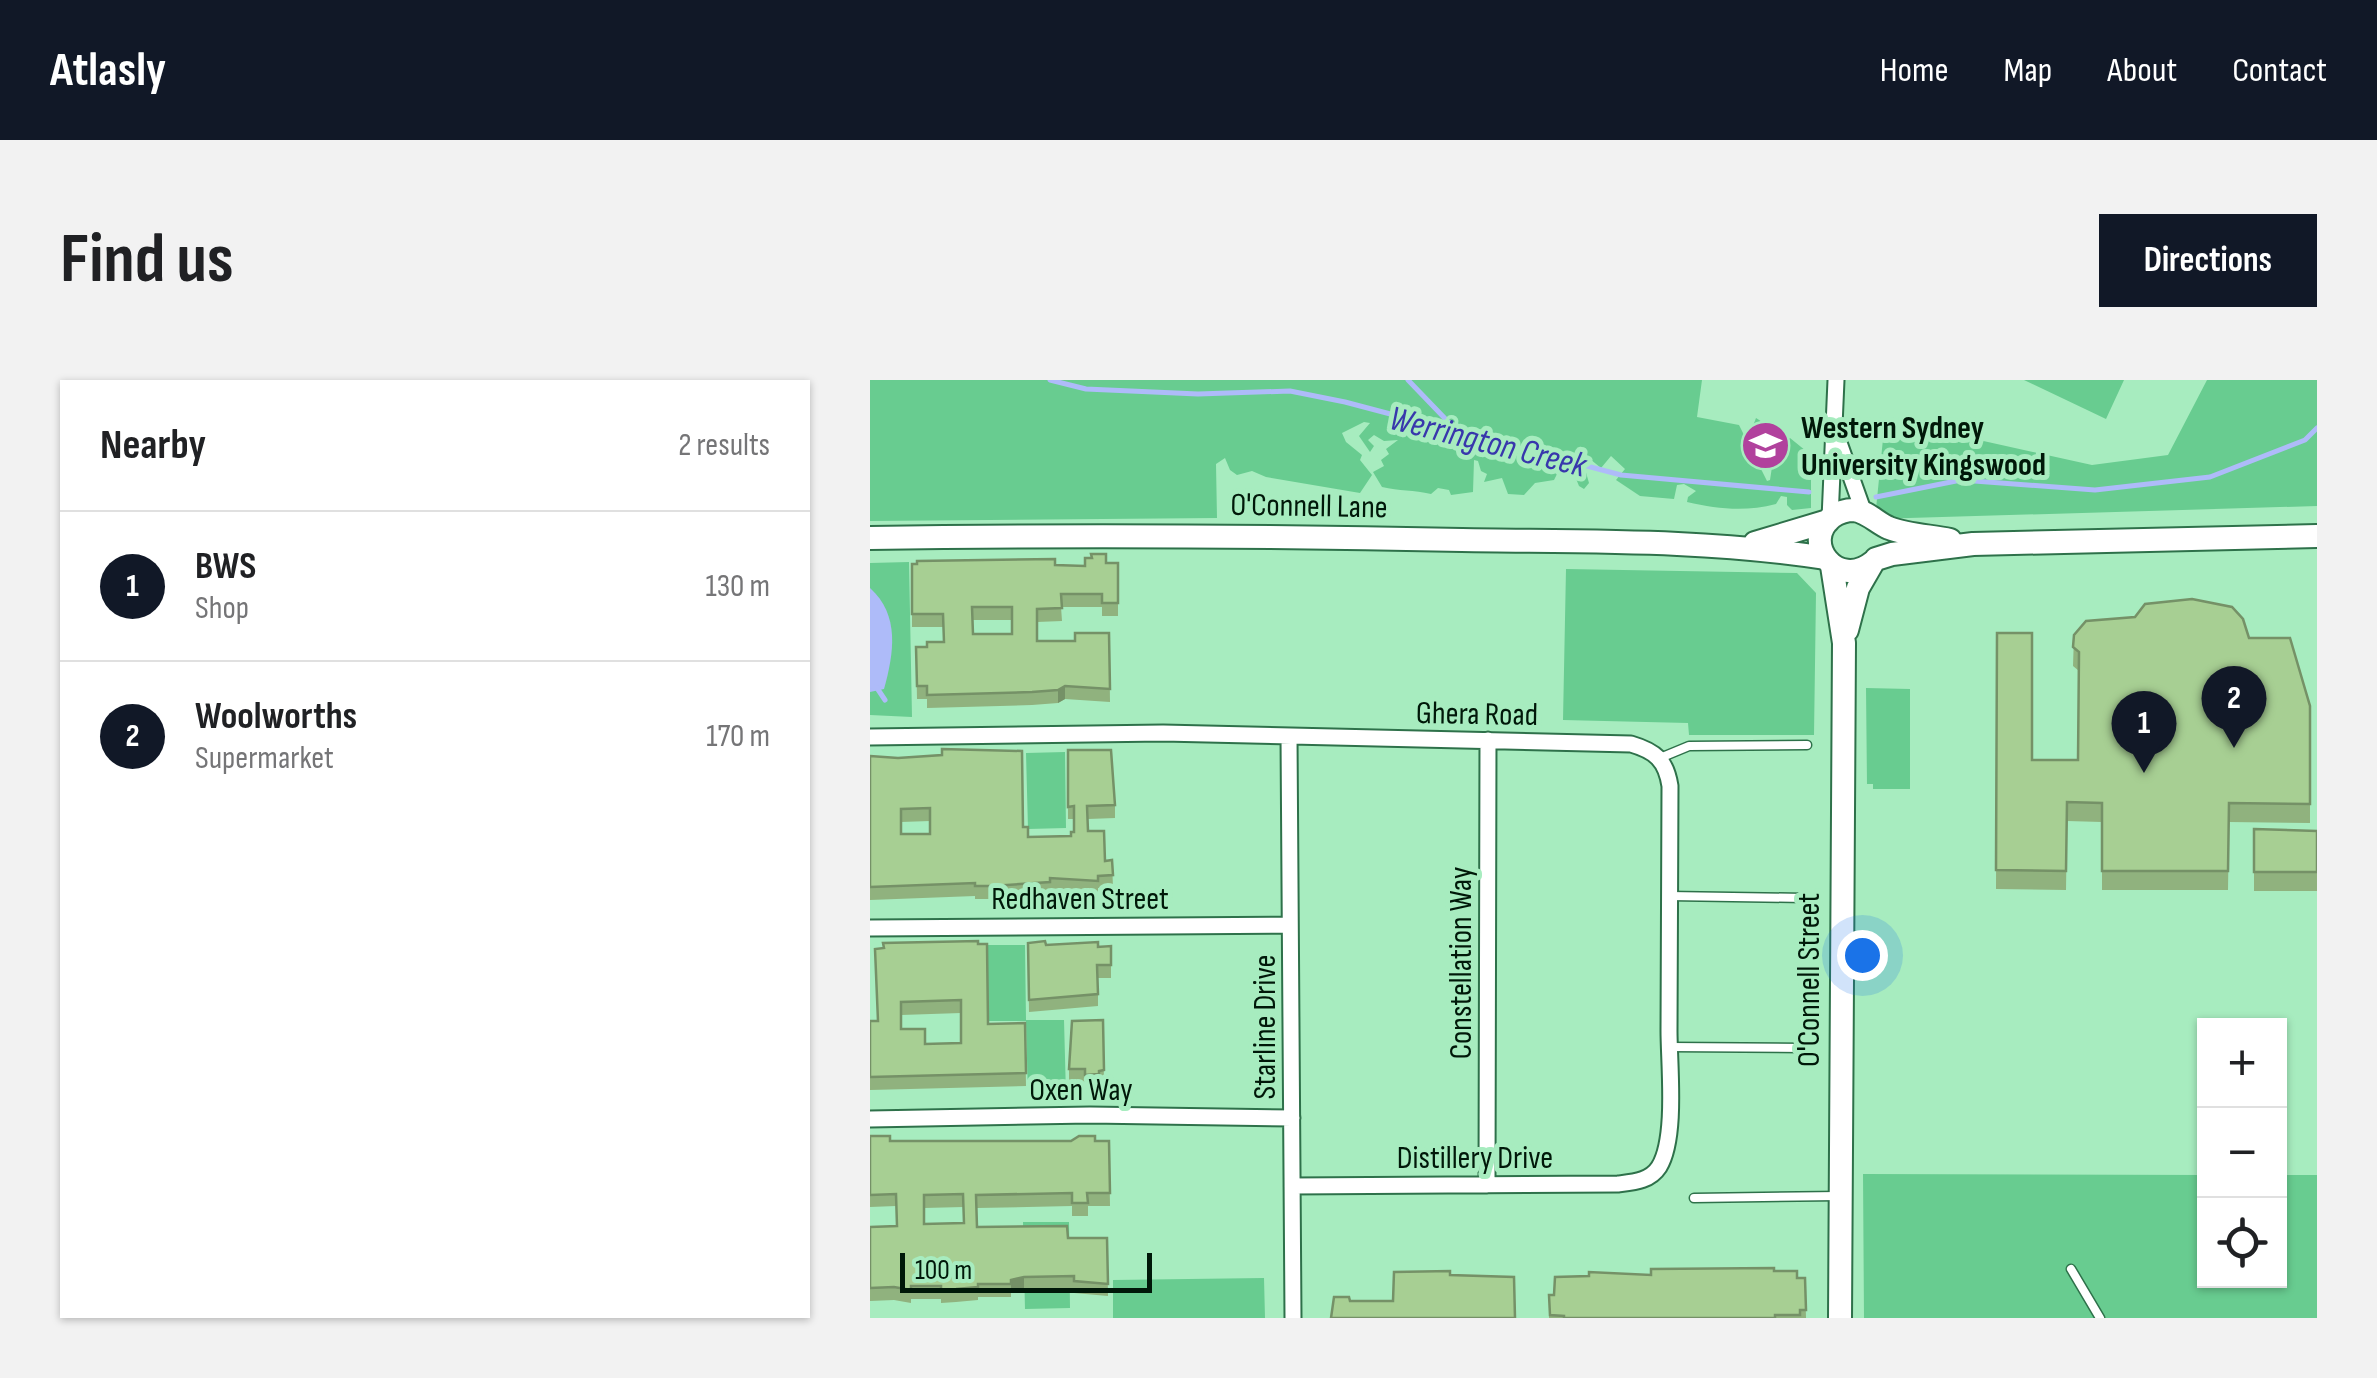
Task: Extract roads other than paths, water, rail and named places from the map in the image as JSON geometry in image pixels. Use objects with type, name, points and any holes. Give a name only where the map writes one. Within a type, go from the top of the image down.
[{"type":"street","points":[[1829,520],[1836,380]]},
{"type":"street","points":[[1835,431],[1866,515],[1876,523],[1882,541],[1875,560]]},
{"type":"street","points":[[1829,520],[1846,511],[1866,515],[1890,529],[1973,544]]},
{"type":"street","name":"O'Connell Lane","points":[[1746,546],[1829,520]]},
{"type":"street","name":"O'Connell Street","points":[[1829,520],[1820,539],[1829,562],[1844,643],[1840,1318]]},
{"type":"street","name":"O'Connell Lane","points":[[870,538],[1119,534],[1746,546],[1829,562]]},
{"type":"street","points":[[1829,562],[1858,571],[1892,554],[1973,544],[2317,536]]},
{"type":"street","name":"O'Connell Street","points":[[1844,643],[1858,588],[1875,560]]},
{"type":"street","name":"Ghera Road","points":[[870,737],[1164,733],[1488,740],[1631,744],[1649,749],[1660,758]]},
{"type":"street","name":"Starline Drive","points":[[1289,736],[1293,1318]]},
{"type":"street","name":"Constellation Way","points":[[1487,1185],[1488,740]]},
{"type":"street","points":[[1660,758],[1668,768],[1670,786],[1669,1047]]},
{"type":"street","name":"Redhaven Street","points":[[870,928],[1290,925]]},
{"type":"street","name":"Distillery Drive","points":[[1292,1186],[1618,1184],[1646,1179],[1656,1171],[1665,1154],[1669,1047]]},
{"type":"street","name":"Oxen Way","points":[[870,1120],[1090,1115],[1292,1118]]},
{"type":"lane","points":[[1660,758],[1689,746],[1808,745]]},
{"type":"lane","points":[[1670,896],[1804,898]]},
{"type":"lane","points":[[1669,1047],[1805,1048]]},
{"type":"lane","points":[[1694,1198],[1840,1196]]},
{"type":"lane","points":[[2070,1269],[2100,1318]]},
{"type":"water","points":[[870,588],[886,610],[892,635],[884,689],[870,692]]},
{"type":"waterway","name":"Werrington Creek","points":[[1050,380],[1086,389],[1198,394],[1290,391],[1621,475],[1809,492]]},
{"type":"waterway","points":[[1408,380],[1458,432]]},
{"type":"waterway","name":"Werrington Creek","points":[[1876,497],[1961,480],[2095,490],[2210,477],[2305,440],[2317,428]]},
{"type":"waterway","points":[[870,685],[885,700]]},
{"type":"place","name":"Western Sydney University Kingswood","points":[[1766,445]]},
{"type":"place","name":"Woolworths","points":[[2234,748]]},
{"type":"place","name":"BWS","points":[[2144,773]]}]
